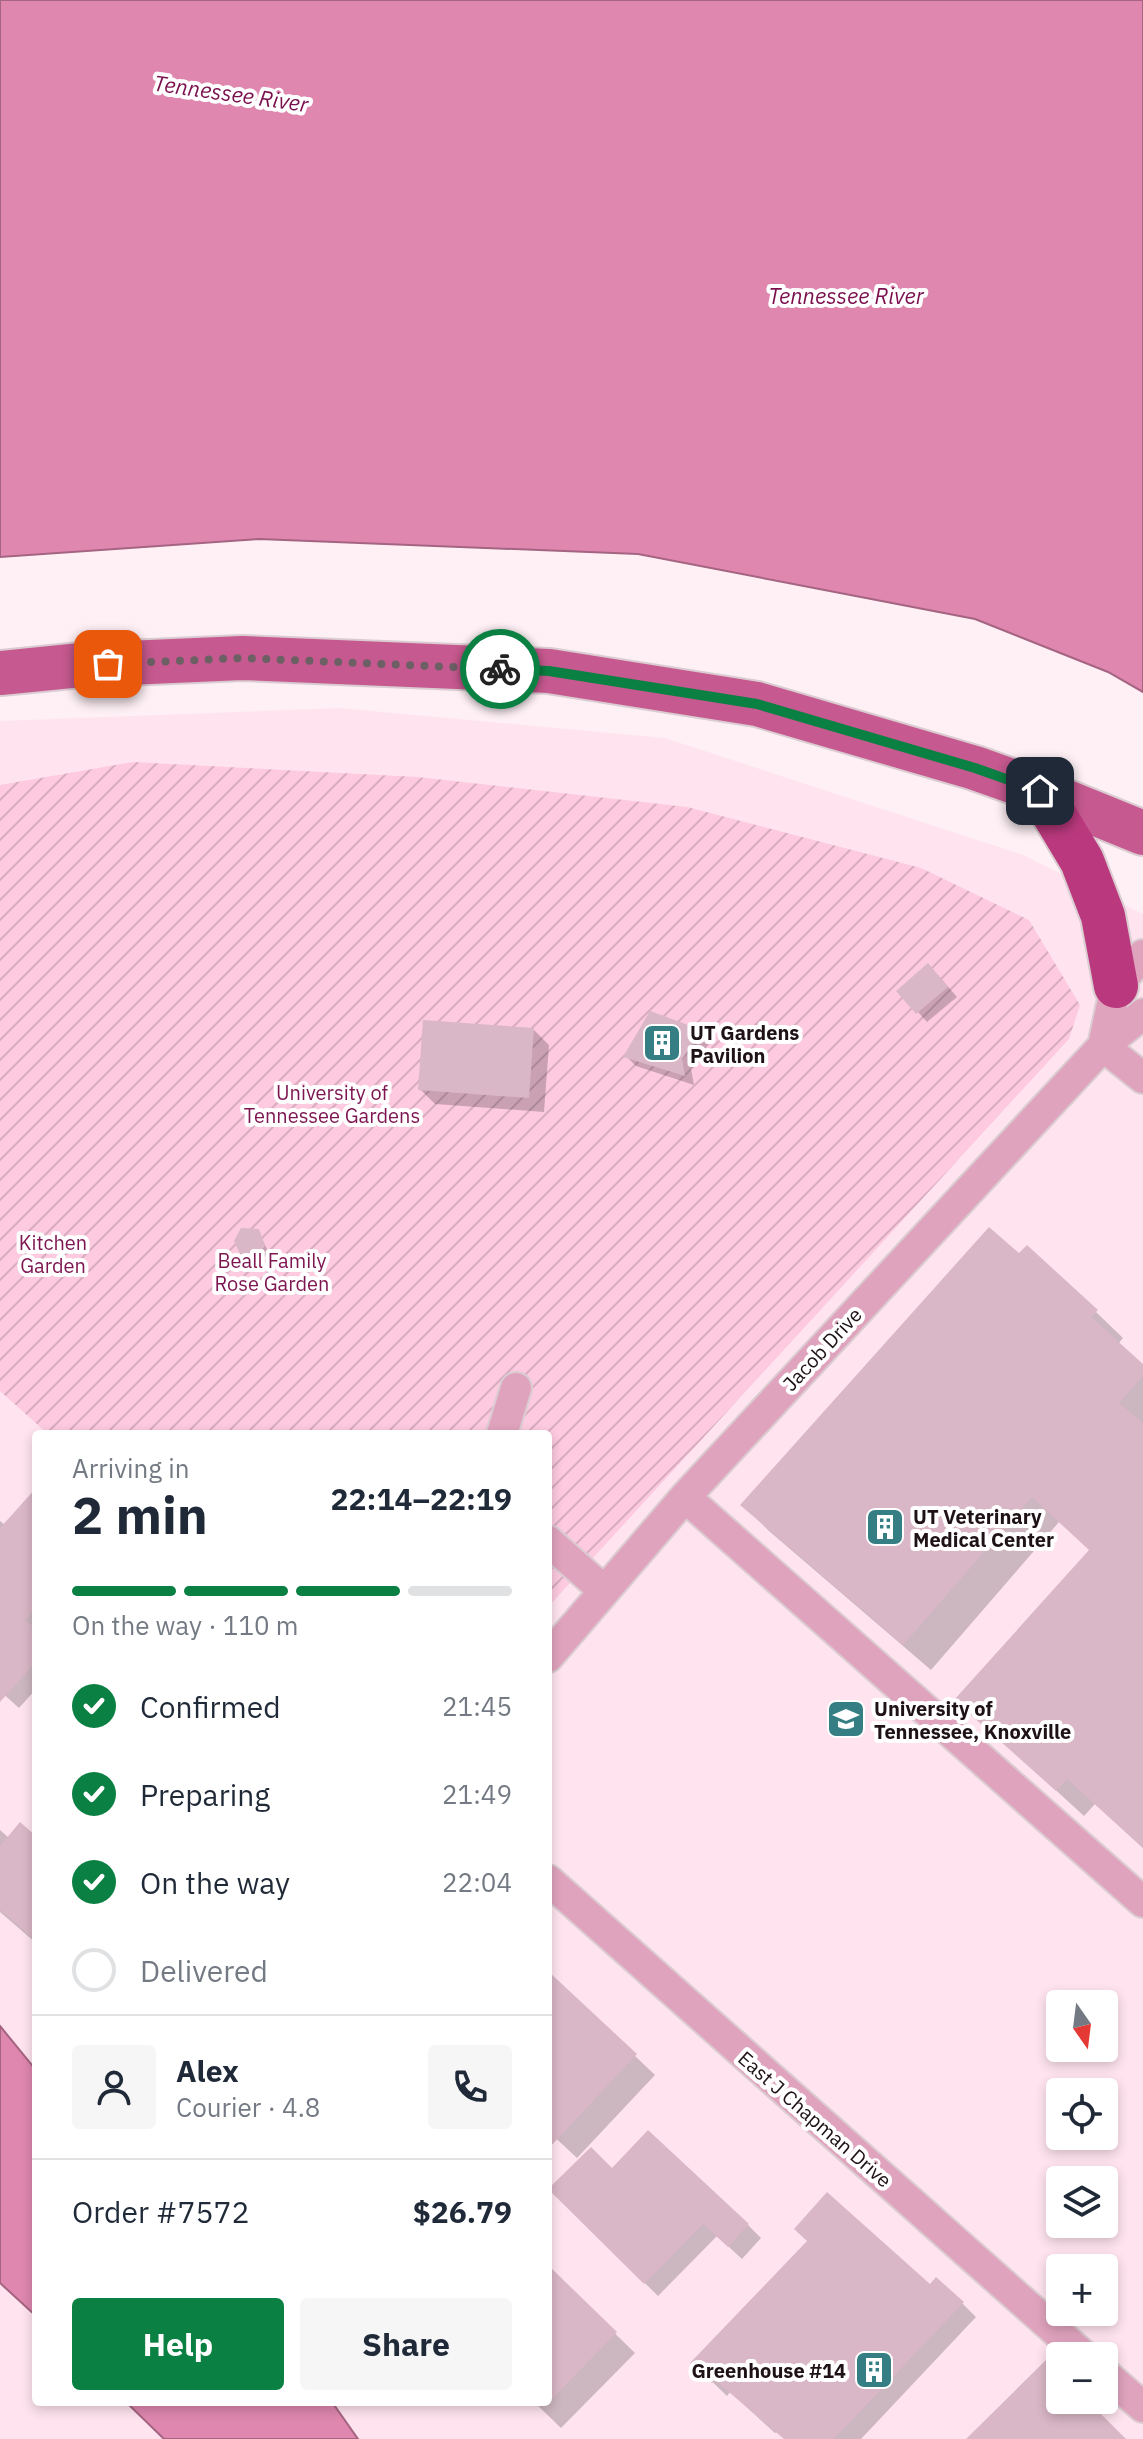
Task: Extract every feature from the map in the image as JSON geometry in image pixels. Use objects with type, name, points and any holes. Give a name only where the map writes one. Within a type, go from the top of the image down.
[{"type":"highway","points":[[1040,791],[1082,861],[1134,985]]},
{"type":"main road","points":[[0,673],[81,665],[242,658],[549,671],[757,704],[975,768],[1143,833]]},
{"type":"street","points":[[1134,985],[1103,1046],[1143,1078]]},
{"type":"street","name":"Jacob Drive","points":[[552,1652],[685,1497],[1103,1046]]},
{"type":"street","points":[[503,1430],[516,1388]]},
{"type":"street","points":[[685,1497],[1143,1902]]},
{"type":"street","points":[[552,1545],[592,1580]]},
{"type":"street","name":"East J Chapman Drive","points":[[552,1884],[1068,2342]]},
{"type":"street","points":[[1118,2385],[1143,2407]]},
{"type":"shaded area","name":"University of Tennessee, Knoxville","points":[[339,708],[665,738],[1023,855],[1143,914],[1143,2439],[0,2439],[0,721]]},
{"type":"green space","name":"University of Tennessee Gardens","points":[[133,762],[417,777],[687,807],[921,868],[1029,920],[1080,1005],[1069,1039],[552,1603],[552,1430],[44,1430],[0,1391],[0,785]]},
{"type":"water","name":"Tennessee River","points":[[0,0],[1143,0],[1143,692],[1108,672],[975,619],[638,554],[259,539],[0,557]]},
{"type":"water","points":[[0,2026],[32,2065],[32,2312],[0,2283]]},
{"type":"water","points":[[130,2406],[335,2406],[358,2439],[164,2439]]},
{"type":"building","points":[[928,963],[948,987],[916,1014],[896,991]]},
{"type":"building","name":"UT Gardens Pavilion","points":[[650,1011],[702,1030],[682,1059],[685,1076],[623,1057]]},
{"type":"building","points":[[423,1020],[534,1028],[529,1098],[418,1090]]},
{"type":"building","name":"UT Veterinary Medical Center","points":[[989,1227],[1019,1253],[1027,1245],[1098,1310],[1091,1317],[1143,1364],[1143,1376],[1119,1403],[1143,1423],[1143,1848],[1067,1779],[1056,1791],[954,1700],[1089,1550],[1032,1497],[903,1645],[740,1505]]},
{"type":"building","points":[[241,1228],[259,1229],[265,1246],[256,1258],[241,1256],[234,1241]]},
{"type":"building","points":[[32,1492],[32,1612],[25,1620],[32,1626],[32,1666],[0,1702],[0,1528]]},
{"type":"building","points":[[20,1822],[32,1832],[32,1938],[0,1910],[0,1846]]},
{"type":"building","points":[[552,1975],[637,2054],[552,2145]]},
{"type":"building","points":[[648,2130],[749,2224],[728,2247],[703,2224],[644,2284],[552,2193],[552,2185],[591,2147],[612,2168]]},
{"type":"building","points":[[827,2192],[930,2284],[936,2277],[964,2302],[834,2439],[784,2439],[715,2380],[712,2383],[690,2363],[807,2241],[794,2229]]},
{"type":"building","points":[[552,2269],[617,2332],[552,2399]]},
{"type":"building","points":[[1046,2360],[1046,2414],[1101,2414],[1126,2439],[966,2439]]},
{"type":"way so far","points":[[108,664],[242,658],[500,669]]},
{"type":"place","name":"UT Gardens Pavilion","points":[[662,1043]]},
{"type":"place","name":"UT Veterinary Medical Center","points":[[885,1527]]},
{"type":"place","name":"University of Tennessee, Knoxville","points":[[846,1719]]},
{"type":"place","name":"Greenhouse #14","points":[[874,2370]]},
{"type":"route","points":[[500,669],[549,671],[757,704],[975,768],[1040,791]]},
{"type":"park label","name":"Kitchen Garden","points":[[53,1254]]},
{"type":"park label","name":"Beall Family Rose Garden","points":[[272,1272]]}]
